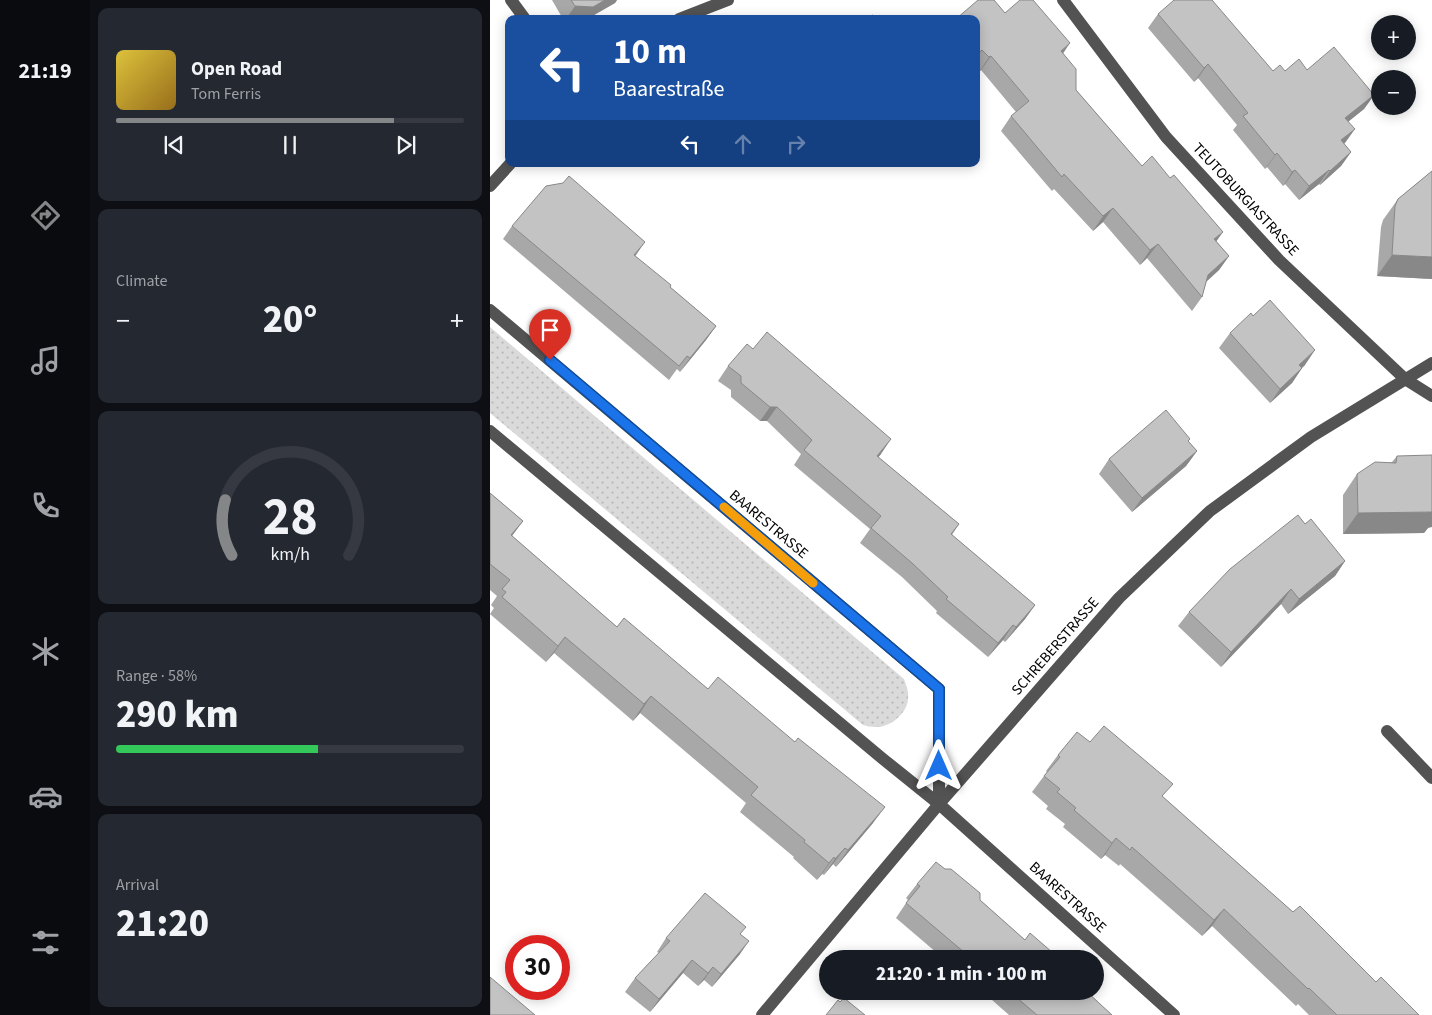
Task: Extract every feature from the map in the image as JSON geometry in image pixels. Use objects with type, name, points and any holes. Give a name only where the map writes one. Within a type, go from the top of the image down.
[{"type":"street","points":[[511,0],[522,15]]},
{"type":"street","points":[[689,15],[728,0]]},
{"type":"street","name":"TEUTOBURGIASTRASSE","points":[[1063,0],[1166,137],[1279,260],[1405,379],[1432,396]]},
{"type":"street","points":[[490,186],[507,167]]},
{"type":"street","name":"BAARESTRASSE","points":[[490,310],[939,689],[940,804]]},
{"type":"street","name":"SCHREBERSTRASSE","points":[[762,1015],[940,804],[1119,598],[1210,511],[1311,437],[1432,363]]},
{"type":"street","name":"BAARESTRASSE","points":[[490,431],[883,759],[940,804],[1174,1015]]},
{"type":"street","points":[[1386,730],[1432,778]]},
{"type":"shaded area","points":[[490,327],[904,679],[908,696],[907,704],[902,714],[892,722],[881,727],[863,725],[490,413]]},
{"type":"building","points":[[571,0],[605,0],[593,7],[575,6]]},
{"type":"building","points":[[978,0],[994,0],[1005,13],[1020,0],[1033,0],[1070,43],[1061,51],[1076,69],[1076,90],[1142,166],[1152,156],[1170,178],[1174,175],[1223,232],[1214,239],[1229,256],[1208,275],[1202,297],[1158,244],[1150,250],[1113,208],[1103,216],[1064,174],[1062,177],[1011,116],[1029,101],[991,56],[989,57],[982,50],[980,52],[980,15],[961,15]]},
{"type":"building","points":[[1174,0],[1212,0],[1273,71],[1280,65],[1285,71],[1299,59],[1307,70],[1334,47],[1371,91],[1371,97],[1345,118],[1355,129],[1341,140],[1351,152],[1330,171],[1309,186],[1295,170],[1292,172],[1277,153],[1275,155],[1243,116],[1248,113],[1208,64],[1204,68],[1158,14]]},
{"type":"building","points":[[1432,171],[1432,257],[1392,255],[1395,206],[1398,199]]},
{"type":"building","points":[[569,176],[645,242],[634,255],[671,285],[670,287],[716,326],[690,358],[687,356],[679,366],[512,226],[546,186],[563,183]]},
{"type":"building","points":[[1270,300],[1315,350],[1299,365],[1302,368],[1280,389],[1230,333],[1251,313],[1253,316]]},
{"type":"building","points":[[767,332],[891,439],[877,456],[959,524],[951,534],[1035,605],[1016,627],[1013,625],[998,643],[946,599],[948,597],[871,528],[881,516],[804,450],[812,440],[777,407],[770,407],[741,383],[741,376],[728,366],[747,344],[753,349]]},
{"type":"building","points":[[1166,410],[1190,439],[1188,441],[1197,451],[1142,498],[1109,459]]},
{"type":"building","points":[[1432,455],[1432,512],[1358,513],[1357,474],[1375,462],[1396,463],[1397,456]]},
{"type":"building","points":[[490,493],[523,521],[511,535],[617,627],[624,618],[708,689],[718,677],[795,742],[798,738],[885,807],[848,850],[845,848],[829,863],[804,842],[805,840],[751,795],[758,787],[651,696],[644,704],[565,637],[558,646],[502,597],[506,592],[502,589],[510,580],[490,564]]},
{"type":"building","points":[[1298,515],[1305,524],[1311,519],[1345,561],[1299,599],[1291,589],[1231,652],[1189,612],[1230,569]]},
{"type":"building","points":[[1104,726],[1173,784],[1162,796],[1293,912],[1300,906],[1376,982],[1381,977],[1419,1015],[1337,1015],[1224,909],[1214,920],[1132,847],[1130,850],[1116,838],[1112,843],[1074,810],[1076,808],[1057,792],[1060,789],[1044,776],[1077,732],[1090,742]]},
{"type":"building","points":[[936,862],[945,869],[951,869],[980,893],[980,900],[1025,940],[1030,933],[1050,950],[961,950],[906,903],[920,886],[917,884]]},
{"type":"building","points":[[705,893],[746,927],[740,934],[749,941],[721,974],[713,967],[708,973],[692,960],[659,999],[635,978],[670,941],[666,938]]},
{"type":"building","points":[[490,977],[505,990],[505,1000],[517,1000],[535,1015],[490,1015]]},
{"type":"building","points":[[838,1000],[840,1002],[846,1000],[865,1015],[826,1015]]},
{"type":"building","points":[[1020,1000],[1096,1000],[1112,1015],[1037,1015]]},
{"type":"slow traffic","points":[[724,507],[813,583]]},
{"type":"route","points":[[550,360],[939,689],[939,766]]}]
